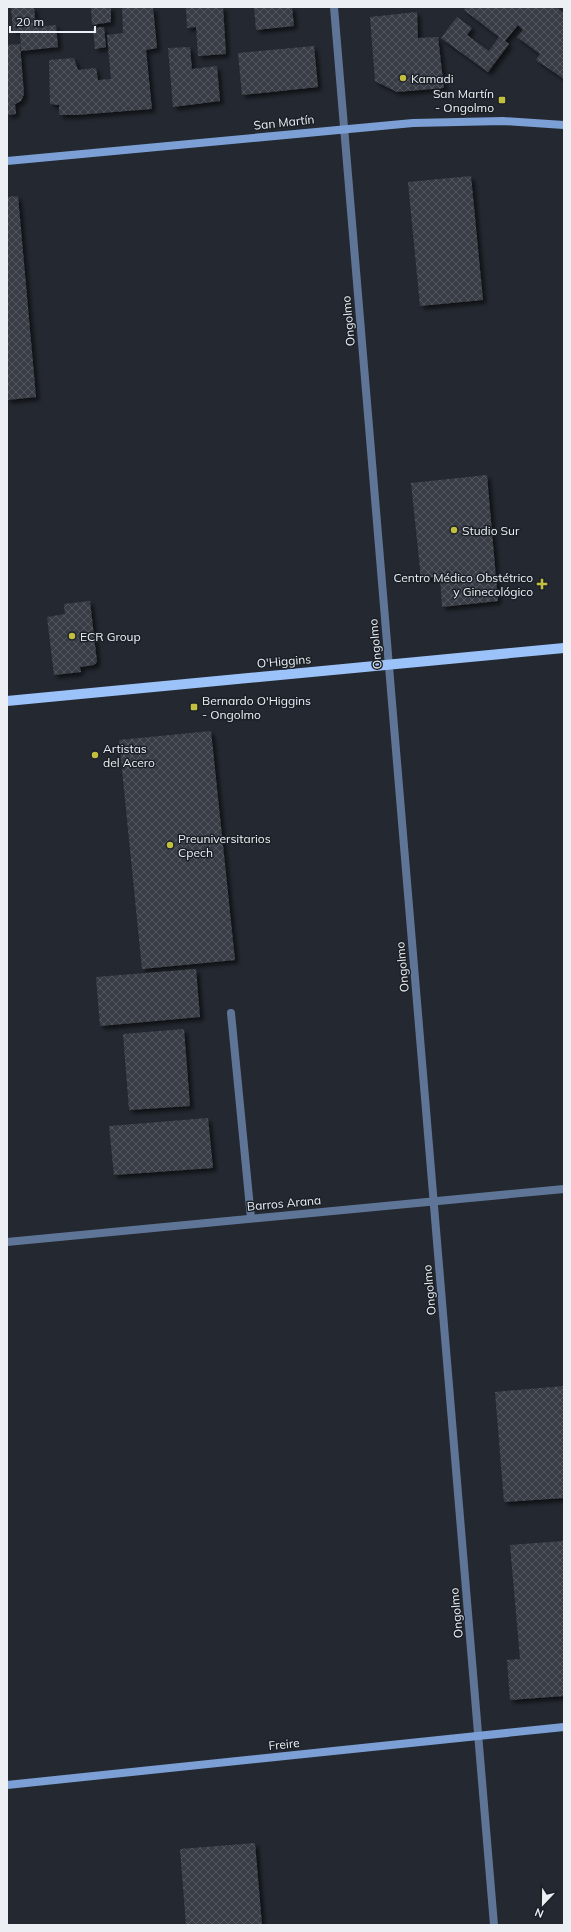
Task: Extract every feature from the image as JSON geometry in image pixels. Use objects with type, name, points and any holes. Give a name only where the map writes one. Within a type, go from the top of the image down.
[{"type":"main road","name":"San Martín","points":[[7,161],[344,128],[444,121],[502,121],[564,125]]},
{"type":"main road","name":"O'Higgins","points":[[7,701],[564,648]]},
{"type":"main road","name":"Freire","points":[[7,1785],[564,1728]]},
{"type":"street","name":"Ongolmo","points":[[334,7],[494,1925]]},
{"type":"street","points":[[231,1013],[251,1218]]},
{"type":"street","name":"Barros Arana","points":[[7,1242],[434,1200],[564,1189]]},
{"type":"building","points":[[11,7],[34,7],[36,27],[56,25],[58,47],[21,51],[20,31],[13,31]]},
{"type":"building","points":[[91,7],[111,7],[111,22],[92,25]]},
{"type":"building","points":[[122,7],[153,7],[157,48],[146,50],[152,109],[59,115],[59,105],[50,104],[49,60],[74,58],[78,70],[96,68],[98,80],[111,79],[107,35],[123,33]]},
{"type":"building","points":[[223,7],[226,54],[198,56],[196,27],[187,28],[186,8]]},
{"type":"building","points":[[254,7],[292,7],[294,26],[256,30]]},
{"type":"building","points":[[466,7],[556,7],[564,13],[564,79],[536,60],[540,54],[517,37],[523,30],[518,25],[505,41],[509,44],[488,72],[441,38],[457,17],[472,28],[467,35],[489,51],[499,37],[464,10]]},
{"type":"building","points":[[417,12],[418,38],[438,37],[444,88],[397,92],[375,81],[370,17]]},
{"type":"building","points":[[104,27],[106,47],[95,49],[93,28]]},
{"type":"building","points":[[20,44],[24,94],[21,101],[15,104],[16,114],[7,115],[7,45]]},
{"type":"building","points":[[314,46],[318,87],[242,95],[238,53]]},
{"type":"building","points":[[190,47],[192,69],[217,66],[220,101],[173,107],[168,48]]},
{"type":"building","points":[[471,176],[483,300],[420,306],[408,182]]},
{"type":"building","points":[[18,196],[36,397],[7,400],[7,197]]},
{"type":"building","name":"Studio Sur","points":[[487,475],[498,601],[442,607],[440,577],[421,578],[411,483]]},
{"type":"building","name":"ECR Group","points":[[90,601],[97,662],[94,665],[80,667],[81,672],[54,675],[47,617],[65,614],[64,604]]},
{"type":"building","name":"Preuniversitarios Cpech","points":[[211,731],[235,960],[142,969],[119,740]]},
{"type":"building","points":[[196,969],[200,1017],[100,1026],[96,977]]},
{"type":"building","points":[[184,1029],[190,1106],[129,1110],[123,1034]]},
{"type":"building","points":[[208,1118],[213,1168],[114,1175],[109,1126]]},
{"type":"building","points":[[564,1386],[564,1498],[504,1502],[495,1392]]},
{"type":"building","points":[[564,1541],[564,1696],[510,1700],[507,1660],[520,1659],[510,1545]]},
{"type":"building","points":[[255,1843],[262,1925],[186,1925],[180,1849]]},
{"type":"place","name":"Kamadi","points":[[403,78]]},
{"type":"place","name":"San Martín - Ongolmo","points":[[502,100]]},
{"type":"place","name":"Studio Sur","points":[[454,530]]},
{"type":"place","name":"Centro Médico Obstétrico y Ginecológico","points":[[542,584]]},
{"type":"place","name":"ECR Group","points":[[72,636]]},
{"type":"place","name":"Bernardo O'Higgins - Ongolmo","points":[[194,707]]},
{"type":"place","name":"Artistas del Acero","points":[[95,755]]},
{"type":"place","name":"Preuniversitarios Cpech","points":[[170,845]]}]
